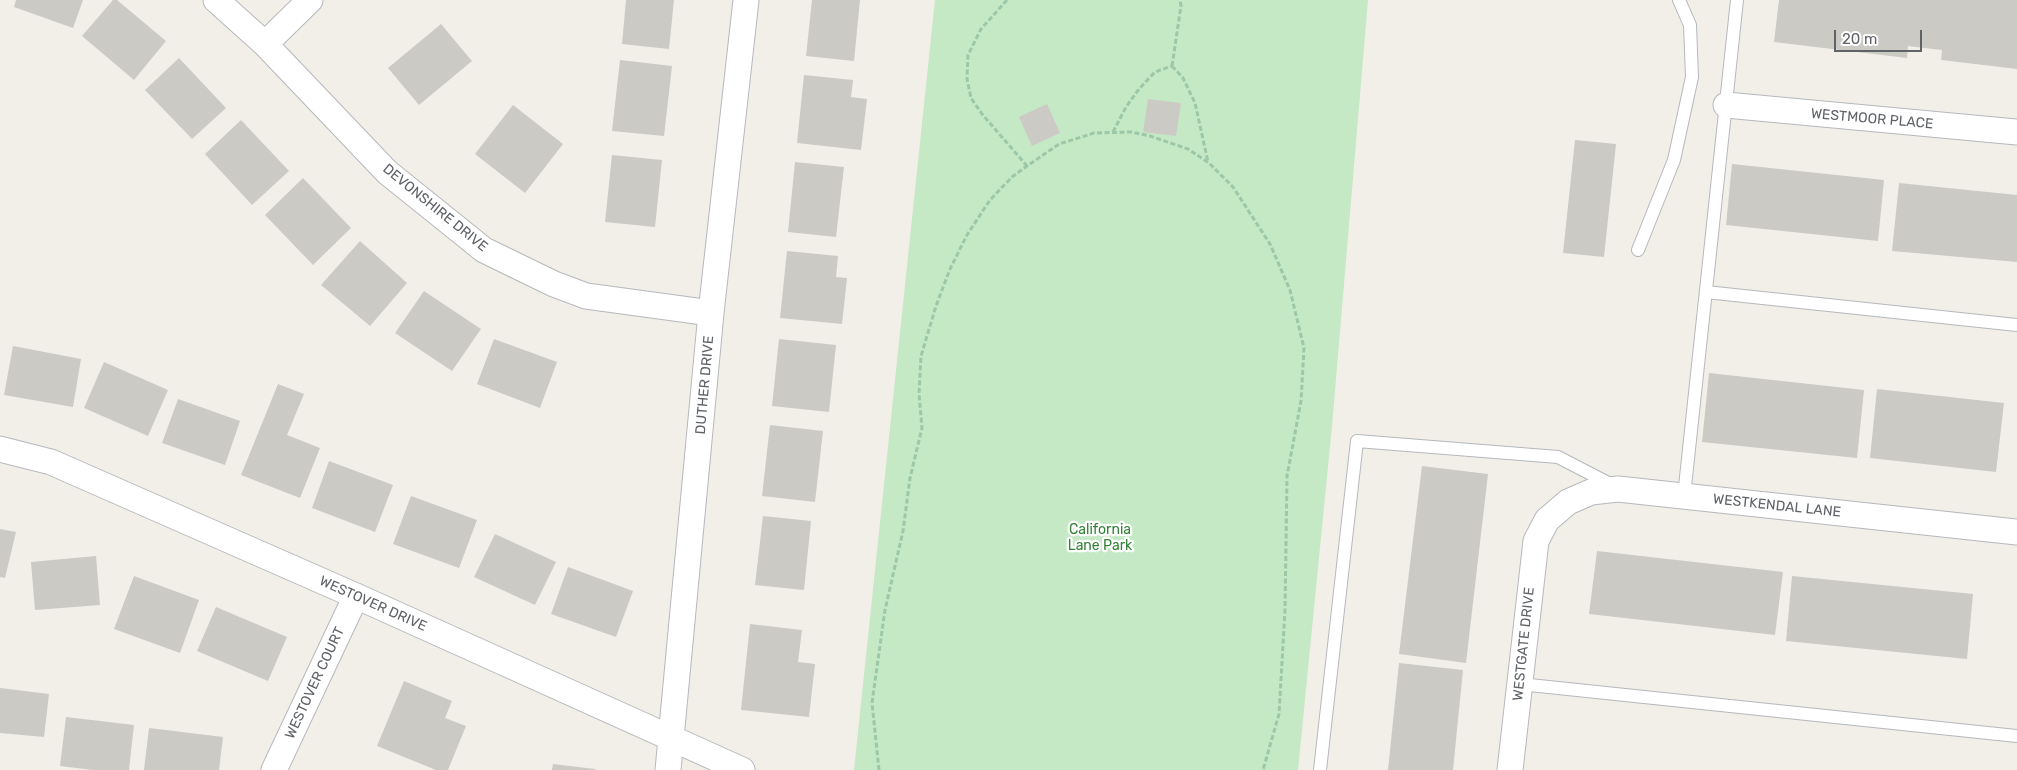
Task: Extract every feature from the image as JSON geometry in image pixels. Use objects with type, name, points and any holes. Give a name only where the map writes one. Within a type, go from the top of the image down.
[{"type":"street","name":"DEVONSHIRE DRIVE","points":[[216,0],[265,44],[387,172],[484,250],[554,284],[586,296],[711,313]]},
{"type":"street","points":[[265,44],[310,0]]},
{"type":"street","name":"DUTHER DRIVE","points":[[668,770],[711,313],[746,0]]},
{"type":"street","name":"WESTMOOR PLACE","points":[[1726,105],[2017,132]]},
{"type":"street","name":"WESTOVER DRIVE","points":[[0,449],[51,462],[356,596],[742,770]]},
{"type":"street","name":"WESTKENDAL LANE","points":[[1546,520],[1568,502],[1591,492],[1618,489],[2017,532]]},
{"type":"street","name":"WESTGATE DRIVE","points":[[1510,770],[1536,541],[1546,520]]},
{"type":"street","name":"WESTOVER COURT","points":[[274,770],[356,596]]},
{"type":"lane","points":[[1638,250],[1674,160],[1692,77],[1690,24],[1679,0]]},
{"type":"lane","points":[[1684,496],[1737,0]]},
{"type":"lane","points":[[1706,292],[2017,325]]},
{"type":"lane","points":[[1320,770],[1357,440],[1558,457],[1618,489]]},
{"type":"lane","points":[[1520,684],[2017,736]]},
{"type":"path","points":[[1007,0],[981,29],[968,55],[967,79],[971,98],[982,114],[1027,166]]},
{"type":"path","points":[[1172,66],[1181,6],[1180,0]]},
{"type":"path","points":[[1113,132],[1126,107],[1155,72],[1172,66]]},
{"type":"path","points":[[1172,66],[1183,78],[1195,103],[1208,163]]},
{"type":"path","points":[[879,770],[872,702],[885,610],[903,531],[910,478],[922,428],[919,394],[921,356],[939,296],[950,268],[967,235],[990,200],[1012,177],[1059,144],[1094,133],[1113,132],[1131,132],[1150,136],[1188,149],[1208,163],[1233,187],[1270,244],[1290,290],[1304,348],[1301,401],[1287,476],[1285,610],[1279,714],[1263,770]]},
{"type":"green space","name":"California Lane Park","points":[[935,0],[1368,0],[1332,426],[1298,770],[854,770]]},
{"type":"building","points":[[16,0],[83,0],[73,28],[14,7]]},
{"type":"building","points":[[113,0],[117,0],[166,41],[134,80],[82,36]]},
{"type":"building","points":[[626,0],[674,0],[669,49],[622,44]]},
{"type":"building","points":[[812,0],[860,0],[854,61],[806,56]]},
{"type":"building","points":[[1779,0],[2017,0],[2017,69],[1941,60],[1942,50],[1908,46],[1907,58],[1774,42]]},
{"type":"building","points":[[441,24],[472,61],[419,105],[388,68]]},
{"type":"building","points":[[179,58],[226,108],[192,139],[145,90]]},
{"type":"building","points":[[620,60],[672,66],[664,136],[612,131]]},
{"type":"building","points":[[804,75],[853,80],[851,97],[867,99],[861,150],[797,143]]},
{"type":"building","points":[[1148,99],[1181,103],[1176,136],[1143,132]]},
{"type":"building","points":[[1047,104],[1060,133],[1032,146],[1019,117]]},
{"type":"building","points":[[513,105],[563,144],[525,193],[475,154]]},
{"type":"building","points":[[241,120],[289,171],[252,205],[205,154]]},
{"type":"building","points":[[1575,140],[1616,144],[1604,257],[1563,253]]},
{"type":"building","points":[[612,155],[662,160],[655,227],[605,222]]},
{"type":"building","points":[[795,162],[844,167],[836,237],[788,232]]},
{"type":"building","points":[[1732,164],[1884,180],[1878,241],[1726,225]]},
{"type":"building","points":[[303,178],[351,228],[313,265],[265,215]]},
{"type":"building","points":[[1899,183],[2017,195],[2017,262],[1892,251]]},
{"type":"building","points":[[360,241],[407,283],[370,326],[321,285]]},
{"type":"building","points":[[787,251],[838,256],[836,277],[847,278],[842,324],[780,318]]},
{"type":"building","points":[[424,291],[481,329],[452,371],[395,333]]},
{"type":"building","points":[[494,339],[557,362],[540,408],[477,384]]},
{"type":"building","points":[[779,339],[836,345],[829,412],[772,406]]},
{"type":"building","points":[[13,346],[81,359],[73,407],[4,395]]},
{"type":"building","points":[[104,362],[168,390],[148,436],[84,408]]},
{"type":"building","points":[[1709,373],[1864,390],[1857,458],[1702,442]]},
{"type":"building","points":[[278,384],[304,394],[287,435],[320,448],[300,498],[241,475]]},
{"type":"building","points":[[1877,389],[2004,403],[1996,472],[1870,458]]},
{"type":"building","points":[[178,399],[240,421],[225,465],[162,443]]},
{"type":"building","points":[[770,425],[823,431],[815,502],[762,496]]},
{"type":"building","points":[[329,461],[393,485],[375,532],[312,508]]},
{"type":"building","points":[[1422,466],[1488,474],[1466,663],[1399,654]]},
{"type":"building","points":[[411,496],[477,520],[459,568],[393,544]]},
{"type":"building","points":[[763,516],[811,521],[804,590],[755,585]]},
{"type":"building","points":[[0,529],[16,532],[5,578],[0,577]]},
{"type":"building","points":[[495,534],[556,562],[535,605],[474,577]]},
{"type":"building","points":[[1597,551],[1783,572],[1775,635],[1589,614]]},
{"type":"building","points":[[96,556],[100,605],[35,610],[31,562]]},
{"type":"building","points":[[568,567],[633,591],[616,637],[551,614]]},
{"type":"building","points":[[134,576],[199,600],[180,653],[114,629]]},
{"type":"building","points":[[1792,576],[1973,594],[1967,659],[1786,641]]},
{"type":"building","points":[[216,607],[287,637],[268,681],[197,651]]},
{"type":"building","points":[[750,624],[802,630],[798,662],[815,664],[809,717],[741,710]]},
{"type":"building","points":[[1399,663],[1463,670],[1453,770],[1388,770]]},
{"type":"building","points":[[404,681],[452,701],[445,718],[466,726],[448,770],[436,770],[377,746]]},
{"type":"building","points":[[0,688],[49,694],[44,737],[0,733]]},
{"type":"building","points":[[66,717],[134,725],[129,770],[93,770],[60,766]]},
{"type":"building","points":[[149,728],[223,737],[219,770],[144,770]]},
{"type":"building","points":[[553,764],[595,769],[595,770],[552,770]]}]
